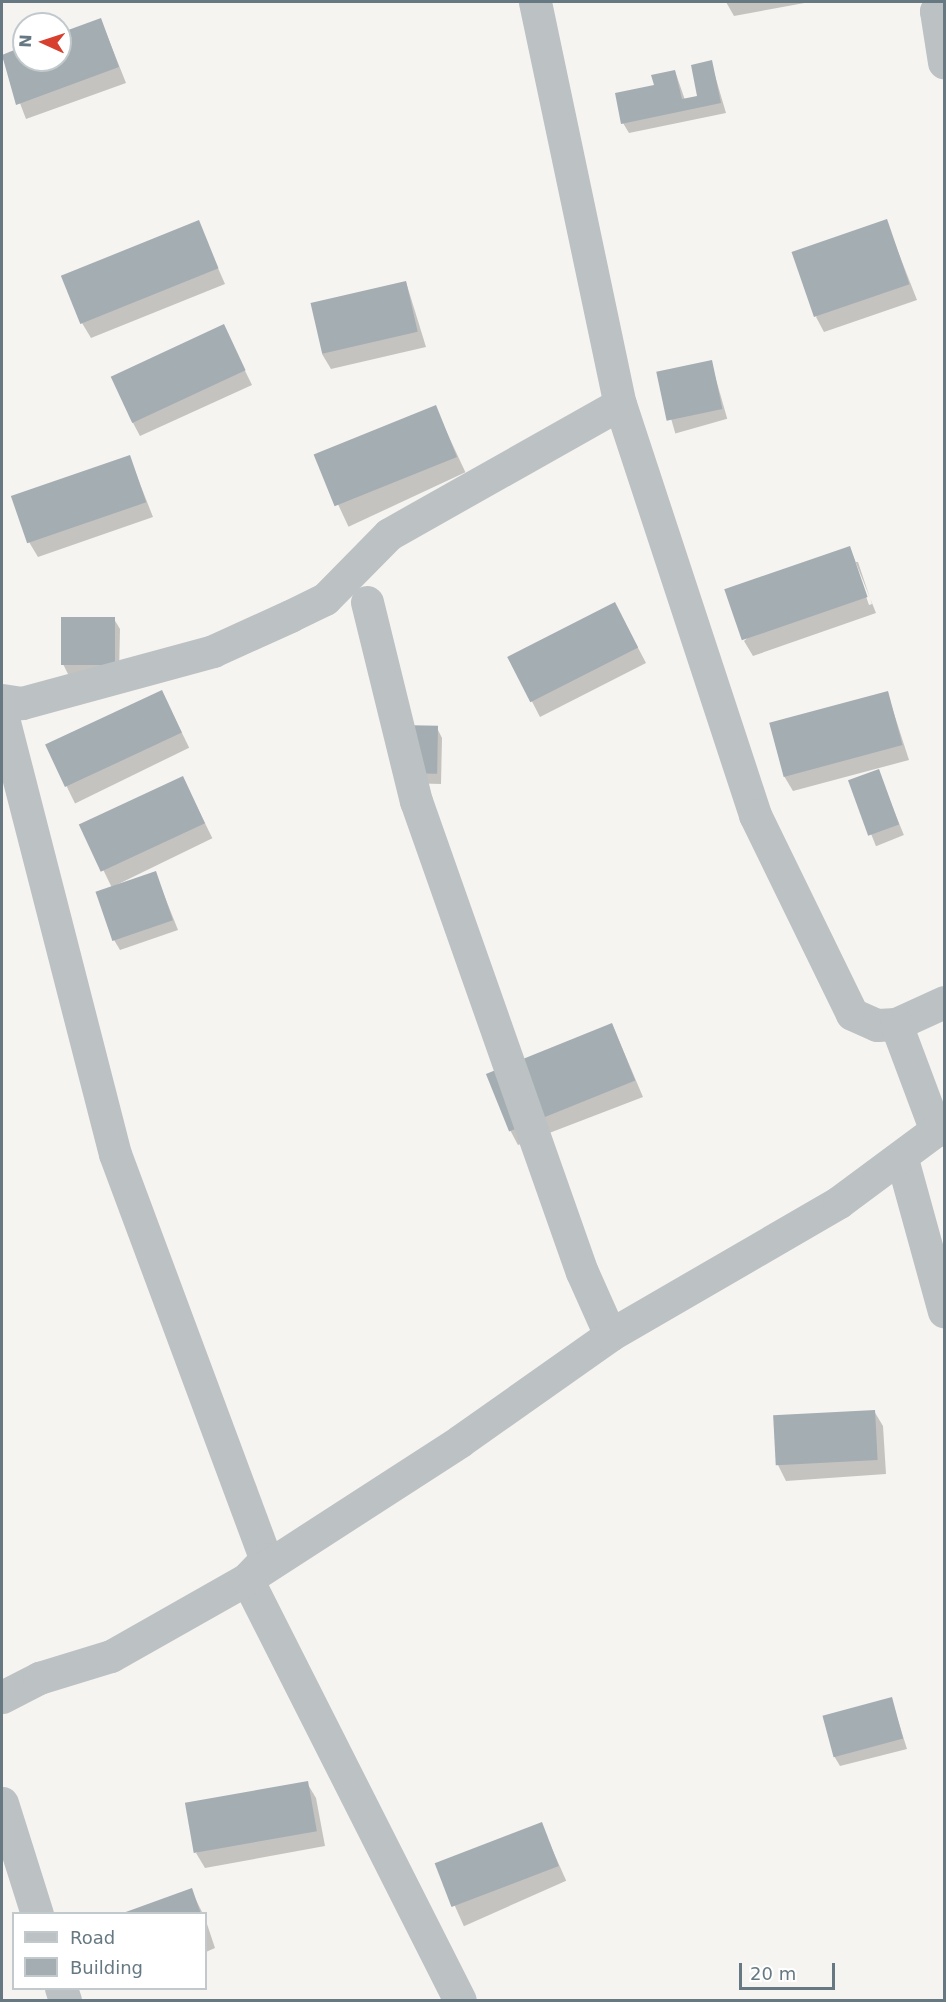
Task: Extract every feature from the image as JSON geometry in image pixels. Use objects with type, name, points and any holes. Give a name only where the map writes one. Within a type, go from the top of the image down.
[{"type":"street","points":[[535,2],[620,404],[755,815],[852,1014],[877,1025],[896,1024],[945,1002]]},
{"type":"street","points":[[945,5],[936,11],[945,62]]},
{"type":"street","points":[[2,700],[22,703],[213,651],[290,616],[325,599],[389,534],[620,404]]},
{"type":"street","points":[[367,602],[416,801],[582,1272],[610,1335]]},
{"type":"street","points":[[2,714],[115,1154],[266,1559],[247,1579]]},
{"type":"street","points":[[2,1697],[39,1678],[111,1656],[247,1579],[460,1441],[610,1335],[762,1250],[902,1159],[940,1128],[896,1024]]},
{"type":"street","points":[[902,1159],[945,1311]]},
{"type":"street","points":[[247,1579],[460,2001]]},
{"type":"street","points":[[2,1803],[36,1912]]},
{"type":"building","points":[[101,18],[119,67],[16,105],[2,55],[12,51],[12,72],[72,72],[72,29]]},
{"type":"building","points":[[712,60],[721,103],[621,124],[615,93],[654,85],[651,75],[675,70],[682,99],[697,96],[691,65]]},
{"type":"building","points":[[887,219],[909,284],[814,317],[792,252]]},
{"type":"building","points":[[199,220],[218,268],[80,324],[61,276]]},
{"type":"building","points":[[406,281],[418,332],[322,354],[311,303]]},
{"type":"building","points":[[224,324],[246,370],[132,423],[111,377]]},
{"type":"building","points":[[712,360],[722,409],[667,421],[656,372]]},
{"type":"building","points":[[436,405],[457,457],[335,506],[314,454]]},
{"type":"building","points":[[130,455],[146,502],[27,543],[11,496]]},
{"type":"building","points":[[850,546],[868,597],[742,640],[724,589]]},
{"type":"building","points":[[615,602],[638,647],[530,702],[507,657]]},
{"type":"building","points":[[61,617],[115,617],[115,665],[61,665]]},
{"type":"building","points":[[162,690],[182,733],[65,787],[45,745]]},
{"type":"building","points":[[888,691],[902,745],[784,777],[769,723]]},
{"type":"building","points":[[399,725],[438,726],[437,774],[398,773]]},
{"type":"building","points":[[879,769],[899,824],[868,836],[848,780]]},
{"type":"building","points":[[183,776],[205,823],[101,872],[79,825]]},
{"type":"building","points":[[156,871],[173,920],[112,941],[95,892]]},
{"type":"building","points":[[612,1023],[635,1080],[509,1131],[486,1074]]},
{"type":"building","points":[[875,1410],[878,1460],[776,1465],[773,1415]]},
{"type":"building","points":[[892,1697],[903,1739],[834,1757],[822,1716]]},
{"type":"building","points":[[308,1781],[317,1831],[194,1853],[185,1803]]},
{"type":"building","points":[[542,1822],[559,1866],[451,1907],[435,1863]]},
{"type":"building","points":[[192,1888],[200,1912],[126,1912]]}]
